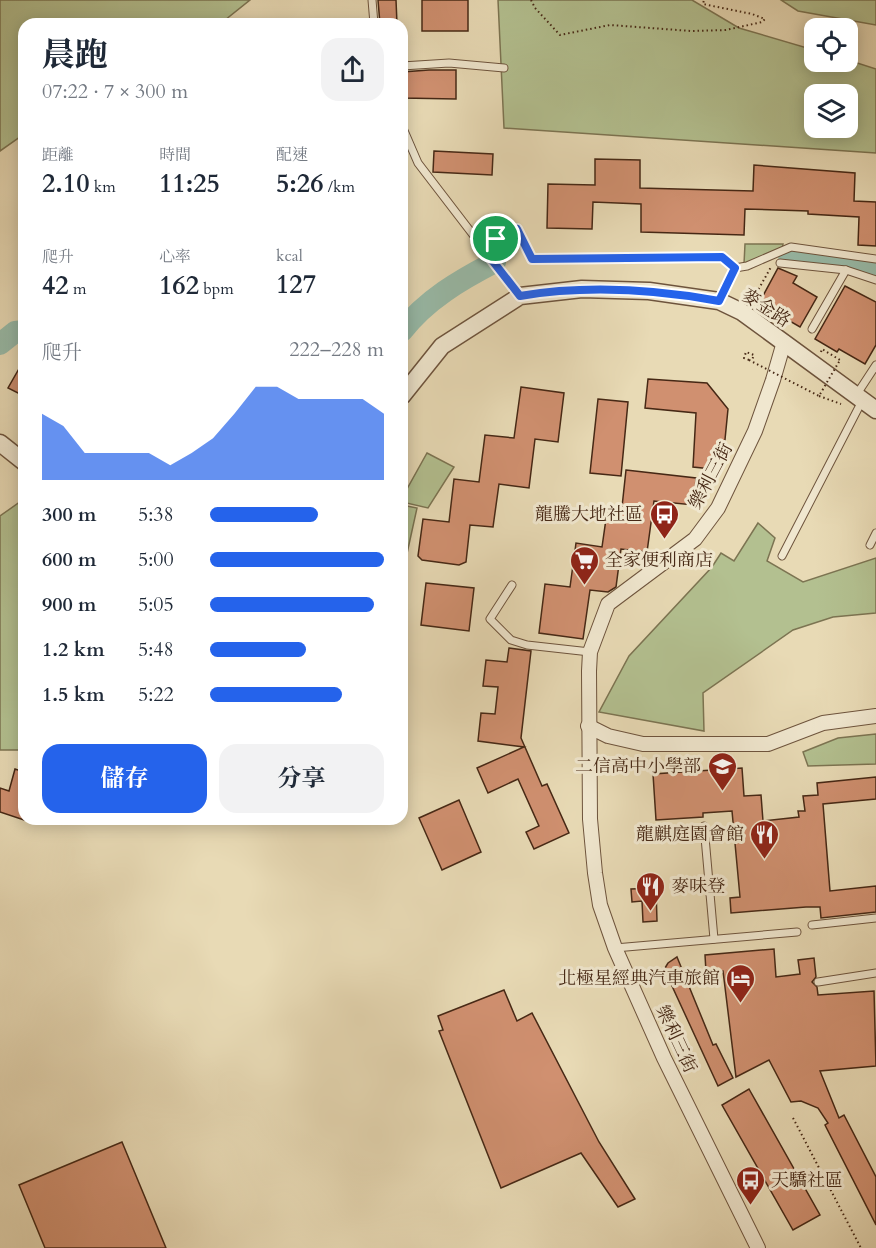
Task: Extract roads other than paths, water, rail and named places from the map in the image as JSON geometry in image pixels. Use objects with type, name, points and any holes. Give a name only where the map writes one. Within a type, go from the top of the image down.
[{"type":"street","name":"麥金路","points":[[408,388],[442,346],[516,290],[649,291],[719,301],[742,312],[784,342],[860,403]]},
{"type":"street","name":"樂利三街","points":[[758,1248],[663,1058],[615,948],[600,905],[590,819],[588,726],[590,652],[608,604],[695,539],[718,508],[755,431],[784,342]]},
{"type":"street","points":[[0,443],[18,457]]},
{"type":"street","points":[[588,726],[608,736],[643,744],[768,744],[823,723],[876,716]]},
{"type":"lane","points":[[372,0],[374,18]]},
{"type":"lane","points":[[408,66],[449,63],[504,68]]},
{"type":"lane","points":[[408,140],[418,163],[516,290]]},
{"type":"lane","points":[[481,246],[517,229],[532,259],[722,257],[735,268],[747,266],[791,247],[876,259]]},
{"type":"lane","points":[[780,263],[846,270],[876,280]]},
{"type":"lane","points":[[719,301],[735,268]]},
{"type":"lane","points":[[812,329],[846,270]]},
{"type":"lane","points":[[782,555],[860,403],[876,365]]},
{"type":"lane","points":[[870,545],[876,533]]},
{"type":"lane","points":[[512,585],[490,619],[511,640],[528,645],[590,652]]},
{"type":"lane","points":[[704,826],[714,939]]},
{"type":"lane","points":[[812,925],[876,918]]},
{"type":"lane","points":[[615,948],[797,932]]},
{"type":"lane","points":[[818,982],[876,973]]},
{"type":"waterway","points":[[789,256],[846,262],[876,270]]},
{"type":"waterway","points":[[408,324],[444,292],[495,262]]},
{"type":"waterway","points":[[0,344],[18,332]]},
{"type":"place","name":"龍騰大地社區","points":[[664,540]]},
{"type":"place","name":"全家便利商店","points":[[584,586]]},
{"type":"place","name":"二信高中小學部","points":[[722,792]]},
{"type":"place","name":"龍麒庭園會館","points":[[765,860]]},
{"type":"place","name":"麥味登","points":[[650,912]]},
{"type":"place","name":"北極星經典汽車旅館","points":[[741,1004]]},
{"type":"place","name":"天驕社區","points":[[750,1206]]}]
